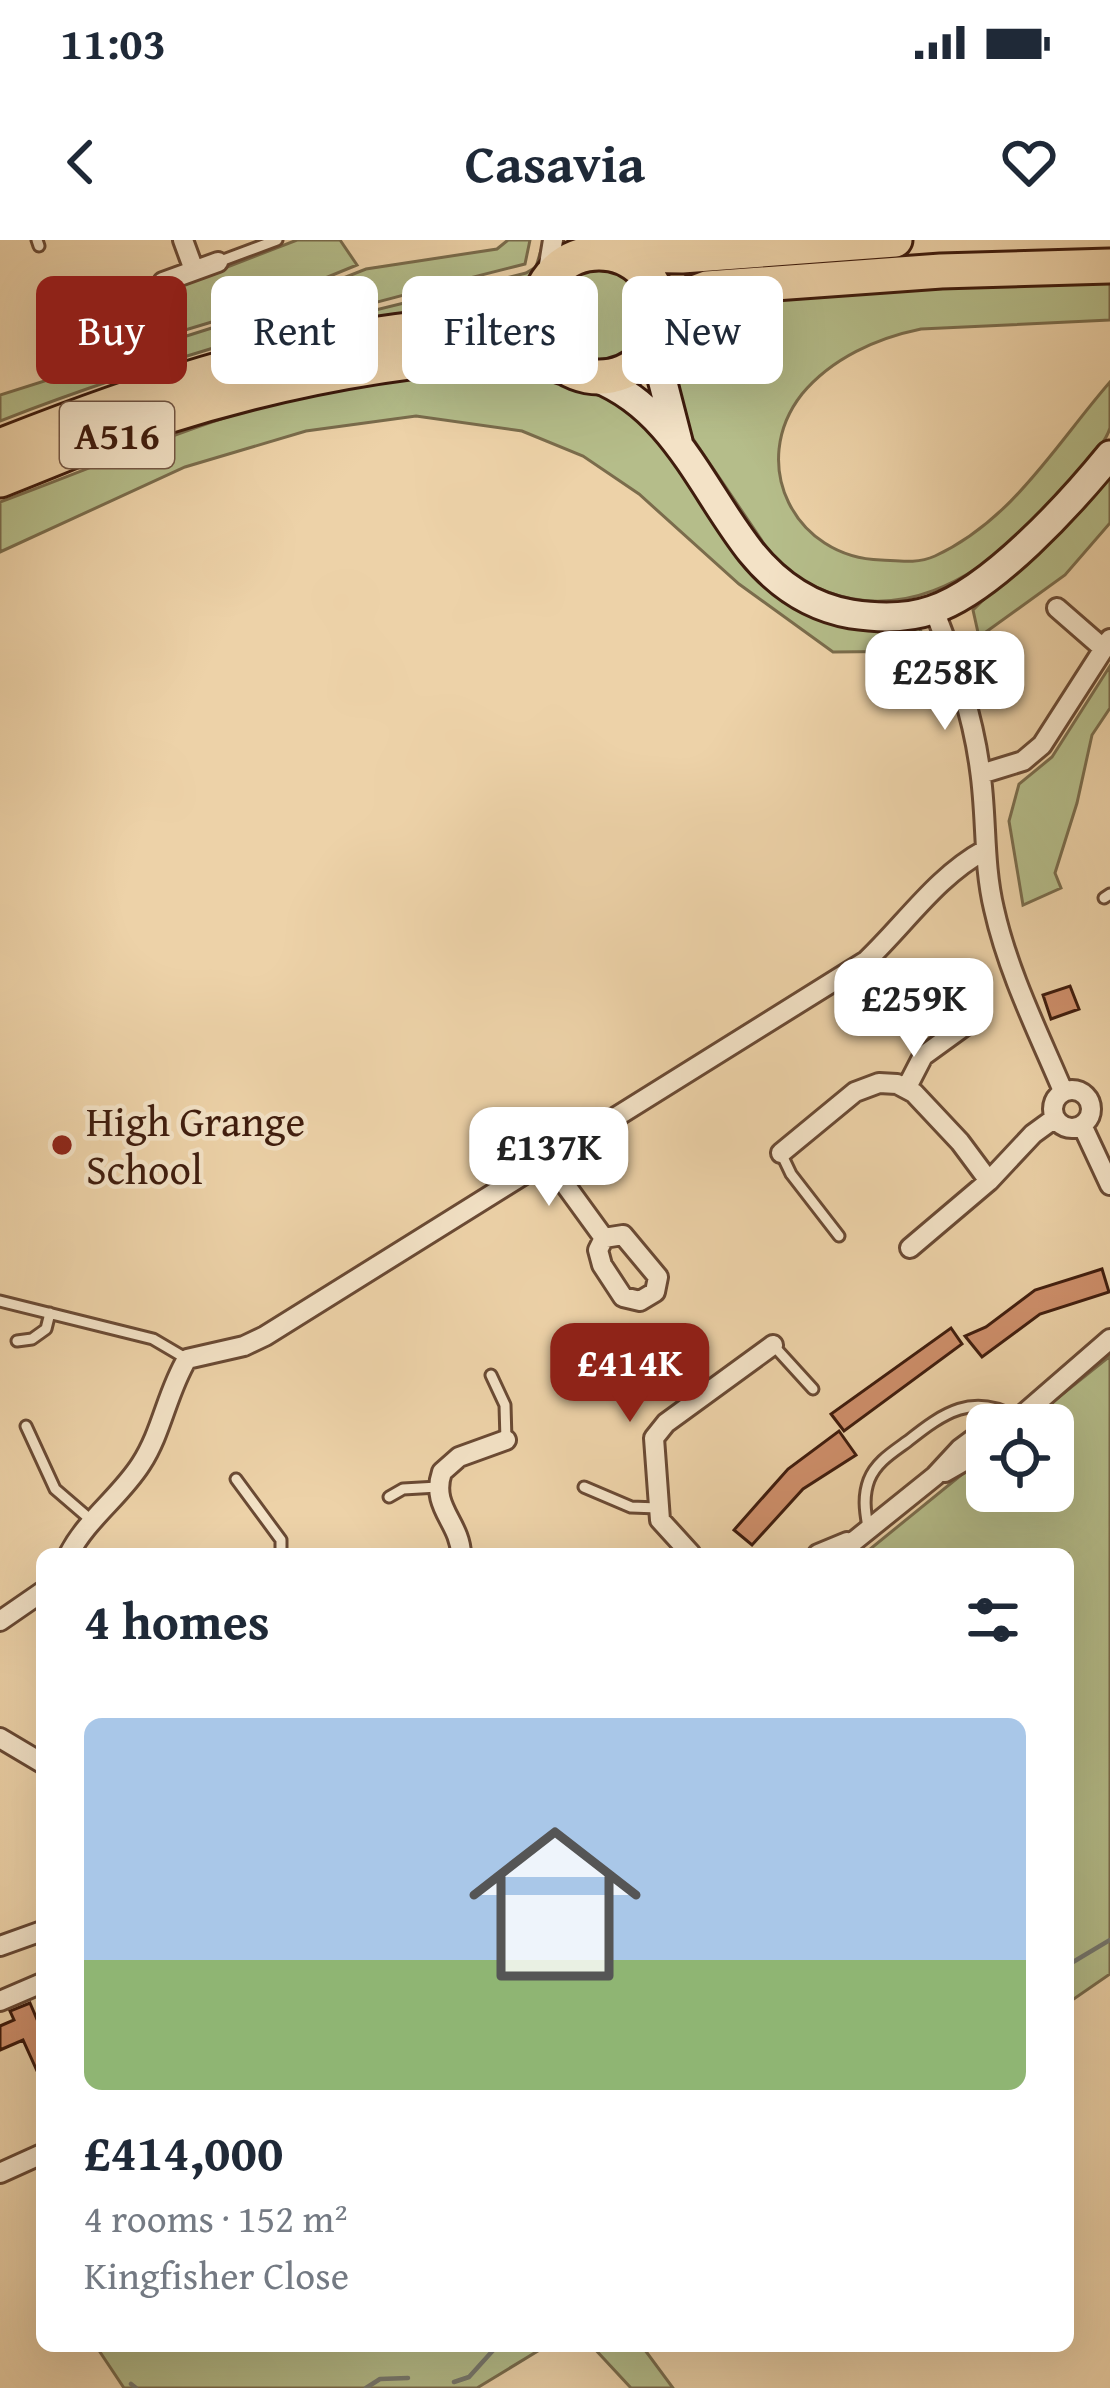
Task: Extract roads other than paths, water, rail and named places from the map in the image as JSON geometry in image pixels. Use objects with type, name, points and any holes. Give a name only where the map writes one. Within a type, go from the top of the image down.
[{"type":"highway","points":[[554,276],[566,262],[605,249],[666,257],[895,240]]},
{"type":"highway","points":[[605,249],[630,260],[647,276]]},
{"type":"highway","points":[[783,282],[1110,266]]},
{"type":"highway","name":"A516","points":[[0,446],[187,379],[402,331]]},
{"type":"highway","name":"A516","points":[[0,480],[217,401],[352,371],[402,365]]},
{"type":"street","points":[[183,240],[194,270]]},
{"type":"street","points":[[546,276],[553,240]]},
{"type":"street","points":[[178,276],[218,262]]},
{"type":"street","points":[[598,381],[636,398],[680,445],[752,553],[786,586],[818,604],[856,615],[900,617],[934,610],[985,580],[1009,561],[1110,454]]},
{"type":"street","points":[[663,384],[680,445]]},
{"type":"street","points":[[981,774],[1023,761],[1042,745],[1107,644],[1057,608]]},
{"type":"street","points":[[934,610],[958,676],[981,774],[994,913],[1009,963],[1063,1091]]},
{"type":"street","points":[[73,1548],[146,1455],[187,1359],[244,1346],[265,1336],[866,961],[958,864],[985,850]]},
{"type":"street","points":[[907,1087],[922,1056],[981,1014]]},
{"type":"street","points":[[781,1153],[855,1092],[879,1083],[907,1087],[960,1142],[988,1181]]},
{"type":"street","points":[[1063,1091],[1082,1092],[1090,1102],[1090,1115],[1082,1125],[1070,1128],[1055,1118],[1052,1106],[1063,1091]]},
{"type":"street","points":[[1090,1102],[1110,1093]]},
{"type":"street","points":[[910,1248],[1055,1118]]},
{"type":"street","points":[[1082,1125],[1110,1184]]},
{"type":"street","points":[[548,1161],[604,1238]]},
{"type":"street","points":[[1034,1404],[1110,1339]]},
{"type":"street","points":[[686,1548],[660,1520],[652,1449],[658,1431],[773,1346]]},
{"type":"street","points":[[461,1548],[439,1503],[438,1487],[450,1463],[472,1450],[506,1440]]},
{"type":"street","points":[[935,1477],[966,1445]]},
{"type":"street","points":[[845,1547],[935,1477],[966,1460]]},
{"type":"street","points":[[0,1621],[36,1596]]},
{"type":"street","points":[[0,1738],[36,1759]]},
{"type":"street","points":[[0,1946],[36,1933]]},
{"type":"street","points":[[0,2001],[36,1986]]},
{"type":"street","points":[[0,2174],[36,2157]]},
{"type":"lane","points":[[218,262],[278,240]]},
{"type":"lane","points":[[781,1153],[838,1236]]},
{"type":"lane","points":[[0,1300],[153,1339],[187,1359]]},
{"type":"lane","points":[[17,1341],[32,1339],[46,1329],[50,1313]]},
{"type":"lane","points":[[773,1346],[813,1389]]},
{"type":"lane","points":[[490,1375],[506,1406],[506,1440]]},
{"type":"lane","points":[[868,1527],[865,1499],[873,1472],[938,1417],[966,1407]]},
{"type":"lane","points":[[26,1426],[55,1489],[91,1520]]},
{"type":"lane","points":[[236,1479],[281,1540],[281,1548]]},
{"type":"lane","points":[[584,1486],[631,1507],[658,1508]]},
{"type":"lane","points":[[389,1497],[403,1489],[438,1487]]},
{"type":"waterway","points":[[1074,1961],[1110,1940]]},
{"type":"waterway","points":[[454,2382],[469,2377],[492,2352]]},
{"type":"waterway","points":[[366,2388],[380,2379],[408,2378]]},
{"type":"waterway","points":[[131,2384],[136,2388]]},
{"type":"place","name":"High Grange School","points":[[62,1145]]}]
